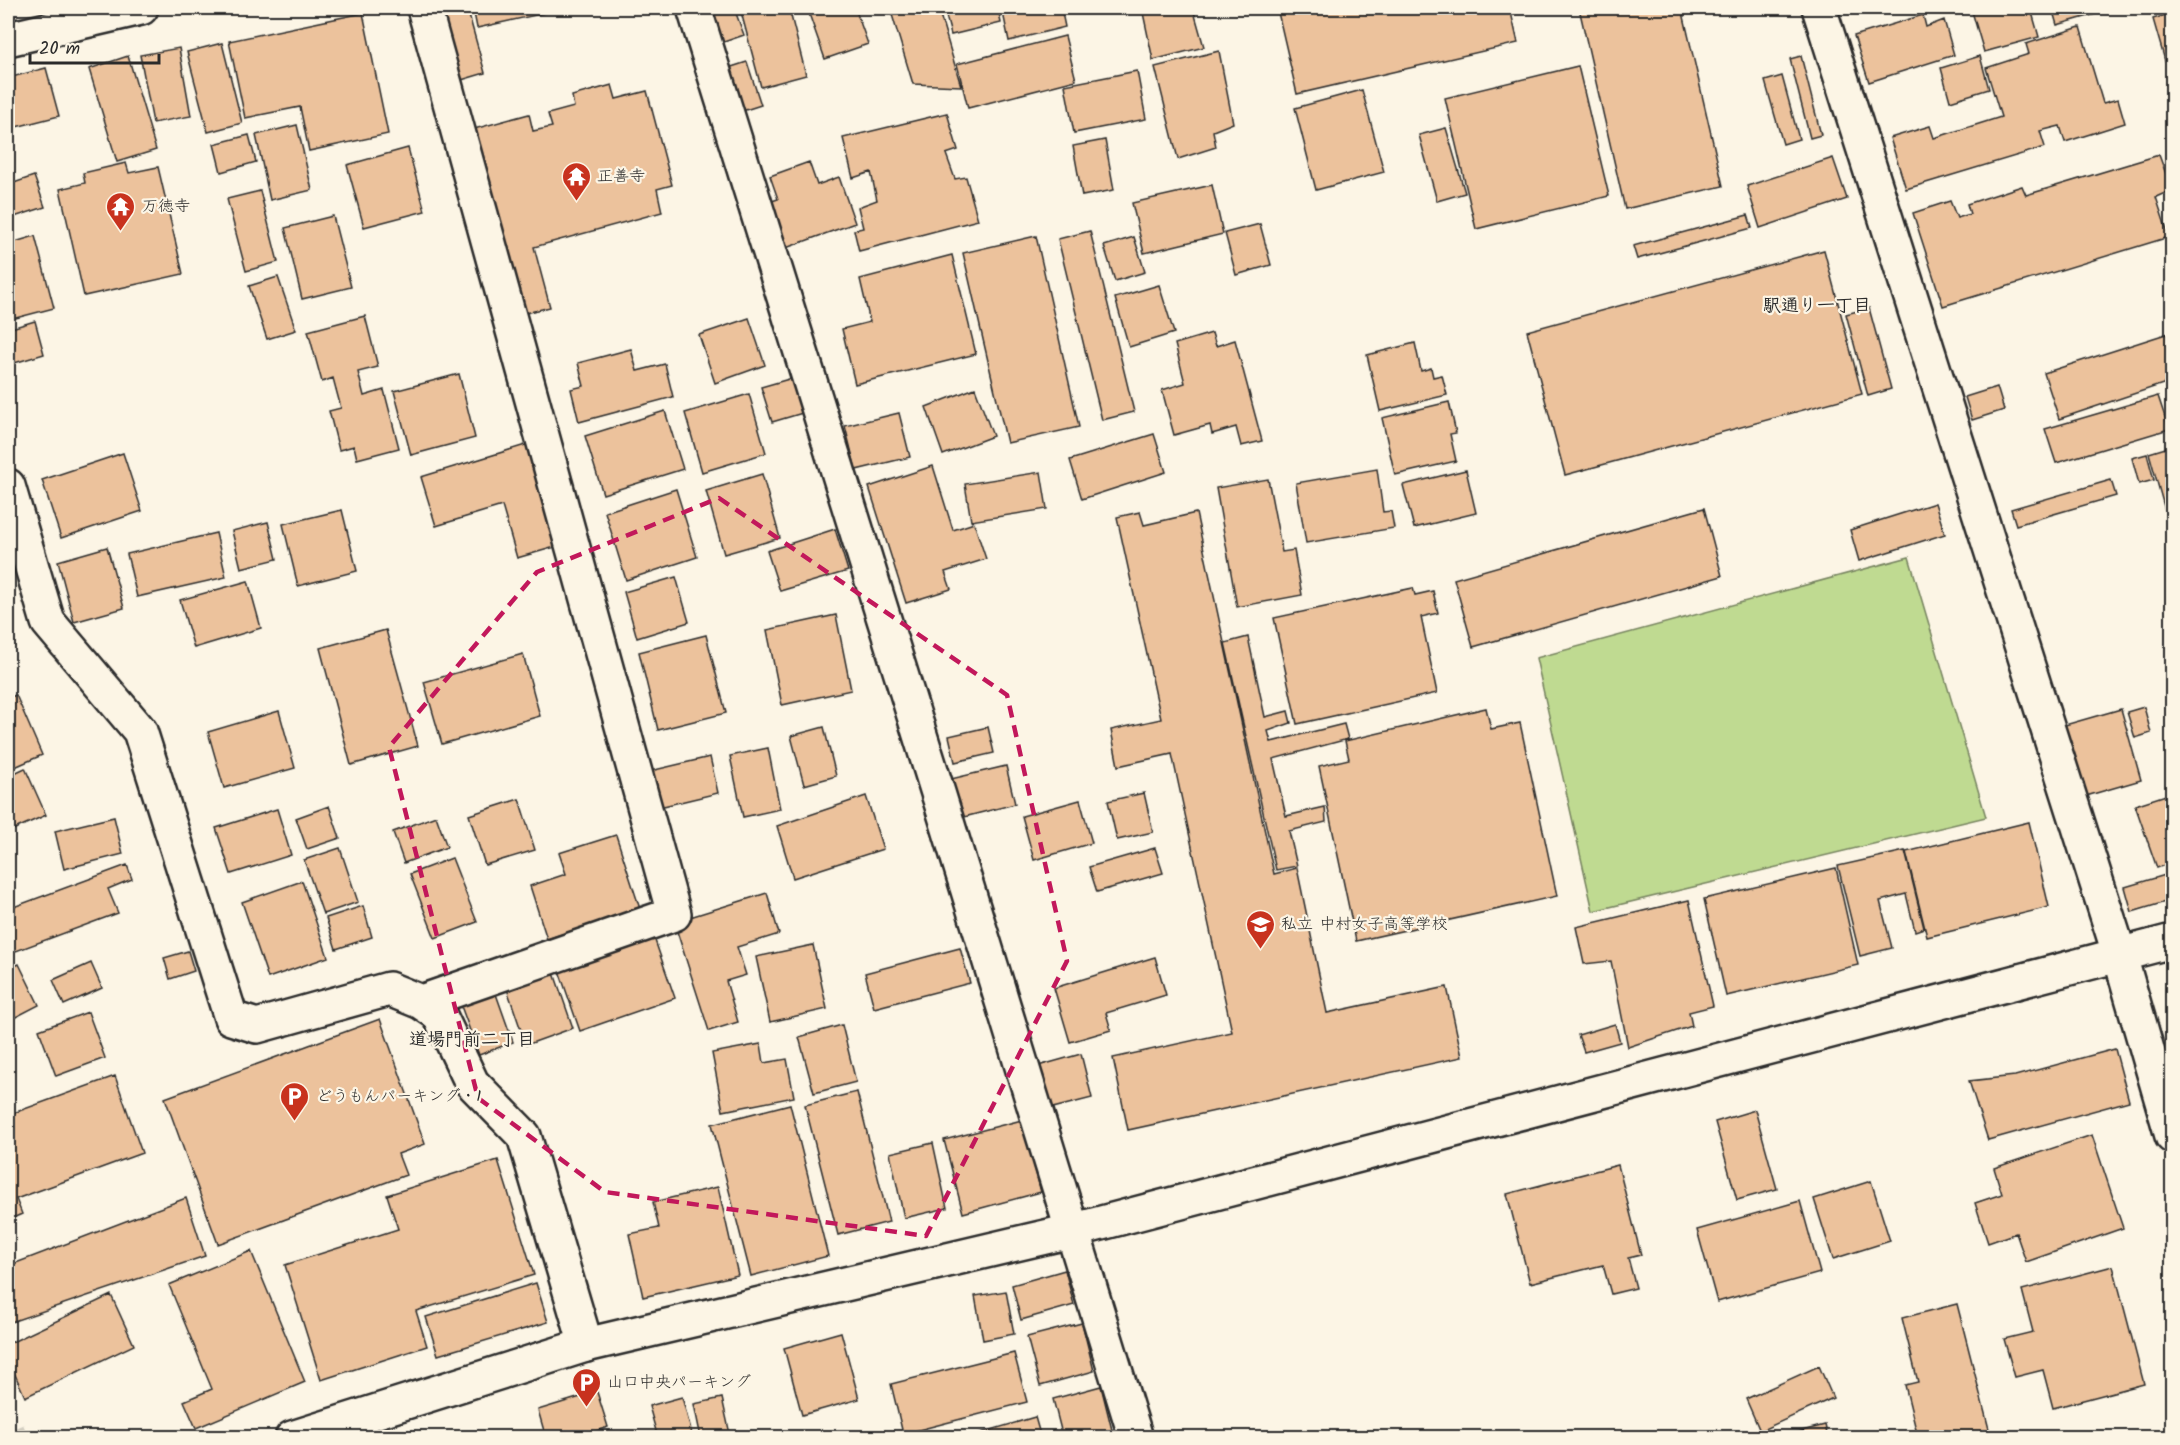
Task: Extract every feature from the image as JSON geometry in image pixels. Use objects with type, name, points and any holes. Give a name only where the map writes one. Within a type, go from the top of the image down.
[{"type":"street","points":[[8,39],[141,8]]},
{"type":"street","points":[[421,1002],[674,914],[424,8]]},
{"type":"street","points":[[694,8],[1136,1437]]},
{"type":"street","points":[[1819,8],[2120,956],[2172,1136]]},
{"type":"street","points":[[8,486],[48,622],[140,731],[231,1018],[256,1026],[389,989],[421,1002],[439,1014],[472,1083],[524,1136],[586,1345]]},
{"type":"street","points":[[292,1437],[586,1345],[1071,1231],[2172,941]]},
{"type":"highlighted area","points":[[719,498],[1007,695],[1067,961],[926,1236],[605,1192],[478,1098],[389,747],[537,572]]},
{"type":"green space","points":[[1909,557],[1986,817],[1593,911],[1536,658]]},
{"type":"building","points":[[437,8],[467,8],[485,73],[458,81]]},
{"type":"building","points":[[473,8],[544,8],[545,13],[477,28]]},
{"type":"building","points":[[704,8],[734,8],[744,35],[718,44]]},
{"type":"building","points":[[740,8],[789,8],[806,75],[761,87]]},
{"type":"building","points":[[807,8],[855,8],[868,44],[825,59]]},
{"type":"building","points":[[890,8],[938,8],[961,86],[913,84]]},
{"type":"building","points":[[944,8],[998,8],[1001,23],[951,35]]},
{"type":"building","points":[[1002,8],[1061,8],[1065,27],[1009,41]]},
{"type":"building","points":[[1142,8],[1193,8],[1204,47],[1153,60]]},
{"type":"building","points":[[1277,8],[1510,8],[1518,43],[1297,94]]},
{"type":"building","points":[[1579,8],[1682,8],[1723,186],[1625,209]]},
{"type":"building","points":[[1934,8],[1956,8],[1935,13]]},
{"type":"building","points":[[1971,8],[2035,8],[2031,9],[2039,37],[1984,52]]},
{"type":"building","points":[[2052,8],[2117,8],[2057,25]]},
{"type":"building","points":[[363,13],[388,134],[309,151],[300,107],[245,118],[229,41]]},
{"type":"building","points":[[2172,13],[2172,85],[2153,19]]},
{"type":"building","points":[[1923,15],[1926,27],[1944,20],[1954,55],[1869,82],[1854,36]]},
{"type":"building","points":[[2080,27],[2103,103],[2118,99],[2125,123],[2065,142],[2060,126],[2040,131],[2045,147],[1906,189],[1890,138],[1930,126],[1934,138],[2001,117],[1986,68],[2029,54],[2026,44]]},
{"type":"building","points":[[1065,36],[1076,80],[968,108],[957,64]]},
{"type":"building","points":[[222,43],[242,123],[208,132],[187,52]]},
{"type":"building","points":[[179,48],[191,116],[153,123],[140,55]]},
{"type":"building","points":[[1219,51],[1233,123],[1213,131],[1216,147],[1178,159],[1155,67]]},
{"type":"building","points":[[128,56],[156,150],[117,162],[89,69]]},
{"type":"building","points":[[1801,56],[1821,135],[1810,138],[1790,59]]},
{"type":"building","points":[[1980,56],[1989,89],[1950,101],[1941,68]]},
{"type":"building","points":[[747,62],[761,105],[736,113],[722,70]]},
{"type":"building","points":[[1578,66],[1609,196],[1476,229],[1445,98]]},
{"type":"building","points":[[46,68],[59,116],[8,129],[8,78]]},
{"type":"building","points":[[1137,71],[1146,119],[1074,133],[1065,85]]},
{"type":"building","points":[[1782,76],[1799,139],[1783,144],[1765,81]]},
{"type":"building","name":"正善寺","points":[[612,85],[616,99],[647,91],[672,185],[657,189],[662,212],[534,247],[550,307],[522,314],[474,129],[529,114],[533,131],[552,127],[548,114],[574,107],[572,96]]},
{"type":"building","points":[[1362,90],[1384,172],[1316,190],[1295,108]]},
{"type":"building","points":[[947,113],[958,150],[946,154],[955,179],[966,177],[978,220],[859,251],[854,230],[863,228],[858,207],[877,200],[871,172],[853,178],[843,138]]},
{"type":"building","points":[[297,125],[312,190],[270,200],[256,135]]},
{"type":"building","points":[[1446,128],[1465,193],[1437,201],[1419,135]]},
{"type":"building","points":[[249,135],[256,162],[221,172],[214,144]]},
{"type":"building","points":[[1105,140],[1114,190],[1082,196],[1073,146]]},
{"type":"building","points":[[408,148],[425,211],[364,227],[347,165]]},
{"type":"building","points":[[2159,155],[2172,190],[2156,197],[2169,237],[1943,306],[1913,213],[1950,201],[1957,218],[1970,214],[1967,204],[2022,186],[2026,195]]},
{"type":"building","points":[[1833,158],[1847,199],[1760,228],[1747,186]]},
{"type":"building","points":[[809,162],[817,185],[839,177],[855,223],[783,249],[766,203],[778,199],[770,176]]},
{"type":"building","name":"万徳寺","points":[[126,163],[129,173],[158,167],[183,274],[84,296],[60,189],[85,183],[83,173]]},
{"type":"building","points":[[34,176],[45,207],[8,219],[8,185]]},
{"type":"building","points":[[1212,185],[1223,234],[1144,253],[1132,203]]},
{"type":"building","points":[[260,191],[278,262],[246,271],[227,199]]},
{"type":"building","points":[[1748,215],[1752,228],[1637,259],[1633,246]]},
{"type":"building","points":[[333,216],[351,287],[302,299],[285,228]]},
{"type":"building","points":[[1260,224],[1271,265],[1236,275],[1225,233]]},
{"type":"building","points":[[1090,231],[1134,412],[1102,420],[1058,239]]},
{"type":"building","points":[[35,236],[54,308],[8,320],[8,244]]},
{"type":"building","points":[[1036,236],[1079,427],[1007,443],[963,253]]},
{"type":"building","points":[[1134,237],[1145,272],[1115,281],[1104,246]]},
{"type":"building","points":[[1824,250],[1862,394],[1565,475],[1527,331]]},
{"type":"building","points":[[952,255],[976,354],[855,384],[842,329],[870,322],[860,279]]},
{"type":"building","points":[[278,277],[296,330],[267,339],[249,286]]},
{"type":"building","points":[[1159,285],[1174,333],[1129,347],[1115,298]]},
{"type":"building","points":[[1869,308],[1891,389],[1868,396],[1846,314]]},
{"type":"building","points":[[365,316],[378,367],[358,372],[364,396],[384,390],[399,448],[357,459],[354,446],[339,450],[329,411],[341,408],[333,378],[322,382],[308,331]]},
{"type":"building","points":[[749,318],[765,365],[715,383],[699,335]]},
{"type":"building","points":[[35,321],[44,354],[11,364],[8,353],[8,329]]},
{"type":"building","points":[[1212,333],[1216,346],[1235,340],[1262,441],[1241,446],[1236,427],[1212,434],[1210,425],[1174,435],[1162,390],[1185,383],[1175,344]]},
{"type":"building","points":[[2169,333],[2172,343],[2172,381],[2059,419],[2044,373]]},
{"type":"building","points":[[1415,343],[1421,371],[1431,368],[1433,377],[1442,375],[1447,395],[1380,411],[1367,355]]},
{"type":"building","points":[[631,349],[637,371],[665,364],[673,397],[579,422],[571,389],[584,386],[578,363]]},
{"type":"building","points":[[459,374],[475,438],[411,455],[394,391]]},
{"type":"building","points":[[796,377],[806,412],[772,422],[761,387]]},
{"type":"building","points":[[1997,387],[2004,410],[1972,420],[1965,397]]},
{"type":"building","points":[[975,388],[993,436],[943,455],[926,407]]},
{"type":"building","points":[[749,394],[766,453],[702,472],[685,413]]},
{"type":"building","points":[[2158,396],[2169,429],[2056,463],[2045,429]]},
{"type":"building","points":[[1449,402],[1456,433],[1450,434],[1456,461],[1395,475],[1382,418]]},
{"type":"building","points":[[665,411],[683,469],[603,494],[585,436]]},
{"type":"building","points":[[899,413],[910,457],[856,470],[845,426]]},
{"type":"building","points":[[1154,434],[1166,472],[1082,499],[1070,460]]},
{"type":"building","points":[[532,443],[562,545],[517,558],[502,506],[436,526],[421,477]]},
{"type":"building","points":[[2172,446],[2172,535],[2149,453]]},
{"type":"building","points":[[123,453],[142,511],[61,538],[42,480]]},
{"type":"building","points":[[2147,454],[2154,480],[2139,484],[2132,458]]},
{"type":"building","points":[[933,466],[953,530],[974,523],[986,559],[945,572],[951,589],[906,603],[869,487]]},
{"type":"building","points":[[1377,469],[1383,512],[1391,511],[1394,528],[1306,543],[1296,483]]},
{"type":"building","points":[[1466,470],[1476,513],[1414,528],[1403,485]]},
{"type":"building","points":[[1041,472],[1047,509],[971,521],[965,484]]},
{"type":"building","points":[[762,474],[780,538],[724,554],[706,491]]},
{"type":"building","points":[[1268,479],[1282,552],[1294,550],[1302,595],[1237,607],[1216,488]]},
{"type":"building","points":[[2111,480],[2116,496],[2016,525],[2011,509]]},
{"type":"building","points":[[676,489],[697,557],[626,580],[605,512]]},
{"type":"building","points":[[1935,503],[1945,534],[1859,561],[1850,530]]},
{"type":"building","points":[[1704,508],[1722,576],[1473,647],[1454,579]]},
{"type":"building","points":[[342,510],[357,571],[298,586],[283,524]]},
{"type":"building","points":[[1140,512],[1144,525],[1196,513],[1274,874],[1297,868],[1327,1013],[1447,987],[1462,1057],[1128,1130],[1113,1058],[1232,1032],[1172,754],[1118,766],[1111,730],[1161,719],[1117,517]]},
{"type":"building","points":[[268,522],[277,559],[241,568],[232,531]]},
{"type":"building","points":[[835,529],[848,571],[780,591],[767,551]]},
{"type":"building","points":[[216,533],[226,577],[137,597],[127,554]]},
{"type":"building","points":[[107,547],[124,608],[74,622],[58,561]]},
{"type":"building","points":[[676,577],[689,622],[637,638],[624,592]]},
{"type":"building","points":[[248,581],[261,628],[194,648],[180,600]]},
{"type":"building","points":[[1413,588],[1415,595],[1433,591],[1438,613],[1421,617],[1437,693],[1297,724],[1274,618]]},
{"type":"building","points":[[836,615],[851,690],[782,705],[767,630]]},
{"type":"building","points":[[386,630],[418,746],[351,765],[320,648]]},
{"type":"building","points":[[706,635],[726,713],[658,730],[639,652]]},
{"type":"building","points":[[1248,637],[1265,717],[1288,711],[1291,723],[1268,731],[1271,742],[1344,724],[1348,739],[1273,759],[1286,816],[1325,807],[1326,822],[1289,831],[1297,866],[1276,870],[1225,643]]},
{"type":"building","points":[[523,654],[540,716],[442,744],[424,682]]},
{"type":"building","points":[[16,695],[42,755],[8,770],[8,698]]},
{"type":"building","points":[[2144,707],[2151,733],[2135,738],[2127,712]]},
{"type":"building","points":[[1486,708],[1491,729],[1520,723],[1557,896],[1356,941],[1319,766],[1349,759],[1345,741]]},
{"type":"building","points":[[2121,709],[2141,780],[2086,796],[2065,725]]},
{"type":"building","points":[[279,711],[295,768],[224,788],[208,732]]},
{"type":"building","points":[[824,727],[836,776],[804,785],[791,736]]},
{"type":"building","points":[[988,727],[994,753],[955,762],[949,736]]},
{"type":"building","points":[[768,748],[780,809],[743,817],[730,756]]},
{"type":"building","points":[[710,757],[718,793],[655,808],[646,772]]},
{"type":"building","points":[[1006,766],[1015,804],[960,818],[951,779]]},
{"type":"building","points":[[25,768],[46,815],[8,832],[8,776]]},
{"type":"building","points":[[1144,793],[1153,832],[1117,840],[1108,801]]},
{"type":"building","points":[[2172,793],[2172,862],[2157,868],[2135,805]]},
{"type":"building","points":[[866,796],[883,849],[793,878],[777,826]]},
{"type":"building","points":[[519,799],[535,850],[485,865],[469,815]]},
{"type":"building","points":[[1080,800],[1092,843],[1034,860],[1022,816]]},
{"type":"building","points":[[329,806],[340,838],[307,849],[296,818]]},
{"type":"building","points":[[277,809],[291,855],[231,874],[216,828]]},
{"type":"building","points":[[436,816],[447,847],[404,863],[393,832]]},
{"type":"building","points":[[114,817],[123,854],[64,869],[55,831]]},
{"type":"building","points":[[2029,822],[2049,907],[1927,937],[1906,852]]},
{"type":"building","points":[[616,835],[640,909],[547,939],[530,886],[566,874],[559,853]]},
{"type":"building","points":[[340,848],[358,902],[323,914],[304,860]]},
{"type":"building","points":[[1155,848],[1163,873],[1097,892],[1089,867]]},
{"type":"building","points":[[1905,851],[1924,928],[1915,931],[1906,894],[1880,901],[1892,948],[1860,956],[1838,866]]},
{"type":"building","points":[[452,858],[477,922],[435,938],[410,874]]},
{"type":"building","points":[[127,865],[132,879],[108,889],[118,913],[8,954],[8,909]]},
{"type":"building","points":[[1836,868],[1858,965],[1726,996],[1704,899]]},
{"type":"building","points":[[2172,873],[2172,900],[2132,912],[2125,887]]},
{"type":"building","points":[[302,881],[328,957],[268,978],[242,902]]},
{"type":"building","points":[[767,893],[779,934],[737,947],[746,975],[726,981],[738,1022],[709,1031],[674,922]]},
{"type":"building","points":[[1689,900],[1713,1006],[1689,1012],[1692,1026],[1628,1047],[1611,961],[1584,964],[1576,927]]},
{"type":"building","points":[[363,906],[372,937],[336,949],[326,918]]},
{"type":"building","points":[[651,929],[675,998],[580,1031],[556,962]]},
{"type":"building","points":[[813,945],[827,1009],[770,1022],[756,957]]},
{"type":"building","points":[[960,948],[970,983],[874,1008],[865,973]]},
{"type":"building","points":[[188,951],[194,971],[170,979],[164,958]]},
{"type":"building","points":[[1155,957],[1166,995],[1106,1013],[1111,1030],[1070,1042],[1054,988]]},
{"type":"building","points":[[91,963],[102,988],[64,1005],[53,980]]},
{"type":"building","points":[[19,964],[39,1005],[8,1021],[8,969]]},
{"type":"building","points":[[554,973],[573,1028],[526,1045],[507,989]]},
{"type":"building","points":[[496,994],[513,1042],[479,1055],[461,1006]]},
{"type":"building","points":[[88,1012],[105,1058],[56,1076],[39,1030]]},
{"type":"building","name":"どうもんパーキング・1","points":[[380,1019],[425,1144],[398,1154],[406,1175],[218,1244],[165,1098]]},
{"type":"building","points":[[1615,1024],[1620,1042],[1584,1052],[1578,1035]]},
{"type":"building","points":[[842,1025],[856,1082],[814,1093],[799,1037]]},
{"type":"building","points":[[761,1044],[764,1063],[787,1059],[794,1097],[723,1111],[712,1053]]},
{"type":"building","points":[[2115,1049],[2129,1101],[1988,1140],[1969,1081],[2015,1076]]},
{"type":"building","points":[[1081,1054],[1092,1098],[1049,1109],[1038,1066]]},
{"type":"building","points":[[115,1076],[142,1153],[16,1199],[22,1214],[8,1220],[8,1115]]},
{"type":"building","points":[[857,1092],[889,1222],[838,1235],[805,1105]]},
{"type":"building","points":[[790,1104],[828,1256],[751,1276],[712,1124]]},
{"type":"building","points":[[1755,1110],[1777,1189],[1737,1200],[1715,1122]]},
{"type":"building","points":[[1022,1120],[1041,1192],[963,1213],[944,1140]]},
{"type":"building","points":[[2092,1135],[2123,1228],[2026,1262],[2016,1233],[1988,1243],[1975,1203],[2002,1194],[1994,1168]]},
{"type":"building","points":[[933,1143],[947,1208],[904,1218],[890,1153]]},
{"type":"building","points":[[498,1160],[534,1275],[416,1311],[427,1346],[321,1380],[285,1265],[398,1229],[387,1195]]},
{"type":"building","points":[[1618,1165],[1641,1255],[1628,1258],[1636,1288],[1611,1294],[1603,1265],[1530,1283],[1507,1194]]},
{"type":"building","points":[[1871,1181],[1890,1241],[1833,1259],[1814,1199]]},
{"type":"building","points":[[718,1187],[738,1275],[643,1297],[629,1234],[659,1228],[653,1202]]},
{"type":"building","points":[[186,1198],[205,1256],[8,1323],[8,1266]]},
{"type":"building","points":[[1800,1201],[1820,1273],[1717,1302],[1697,1230]]},
{"type":"building","points":[[251,1251],[305,1382],[196,1428],[184,1401],[212,1389],[169,1285]]},
{"type":"building","points":[[2113,1266],[2144,1384],[2053,1408],[2043,1370],[2015,1377],[2004,1339],[2033,1332],[2022,1290]]},
{"type":"building","points":[[1065,1270],[1074,1305],[1021,1320],[1012,1285]]},
{"type":"building","points":[[536,1283],[548,1322],[438,1355],[426,1317]]},
{"type":"building","points":[[1006,1291],[1014,1334],[983,1340],[975,1296]]},
{"type":"building","points":[[111,1295],[134,1345],[25,1397],[8,1359],[8,1344]]},
{"type":"building","points":[[1957,1304],[1991,1437],[1918,1438],[1905,1385],[1918,1382],[1902,1318]]},
{"type":"building","points":[[1082,1323],[1094,1371],[1040,1386],[1027,1337]]},
{"type":"building","points":[[841,1332],[859,1399],[802,1415],[784,1348]]},
{"type":"building","points":[[1014,1353],[1027,1402],[903,1434],[891,1384]]},
{"type":"building","points":[[1819,1366],[1833,1398],[1760,1431],[1746,1399]]},
{"type":"building","points":[[1101,1386],[1114,1438],[1063,1438],[1053,1399]]},
{"type":"building","points":[[597,1392],[608,1427],[575,1438],[546,1438],[538,1410]]},
{"type":"building","points":[[682,1397],[693,1438],[658,1438],[649,1406]]},
{"type":"building","points":[[722,1398],[730,1434],[701,1438],[694,1404]]},
{"type":"building","points":[[1035,1417],[1041,1438],[970,1438],[970,1436]]},
{"type":"building","points":[[1825,1425],[1828,1438],[1775,1438]]},
{"type":"tunnel","points":[[8,1431],[11,1438]]},
{"type":"place","name":"正善寺","points":[[576,202]]},
{"type":"place","name":"万徳寺","points":[[121,232]]},
{"type":"place","name":"私立 中村女子高等学校","points":[[1260,950]]},
{"type":"place","name":"どうもんパーキング・1","points":[[295,1122]]},
{"type":"place","name":"山口中央パーキング","points":[[586,1408]]},
{"type":"district","name":"駅通り一丁目","points":[[1817,306]]},
{"type":"district","name":"道場門前二丁目","points":[[472,1040]]}]
